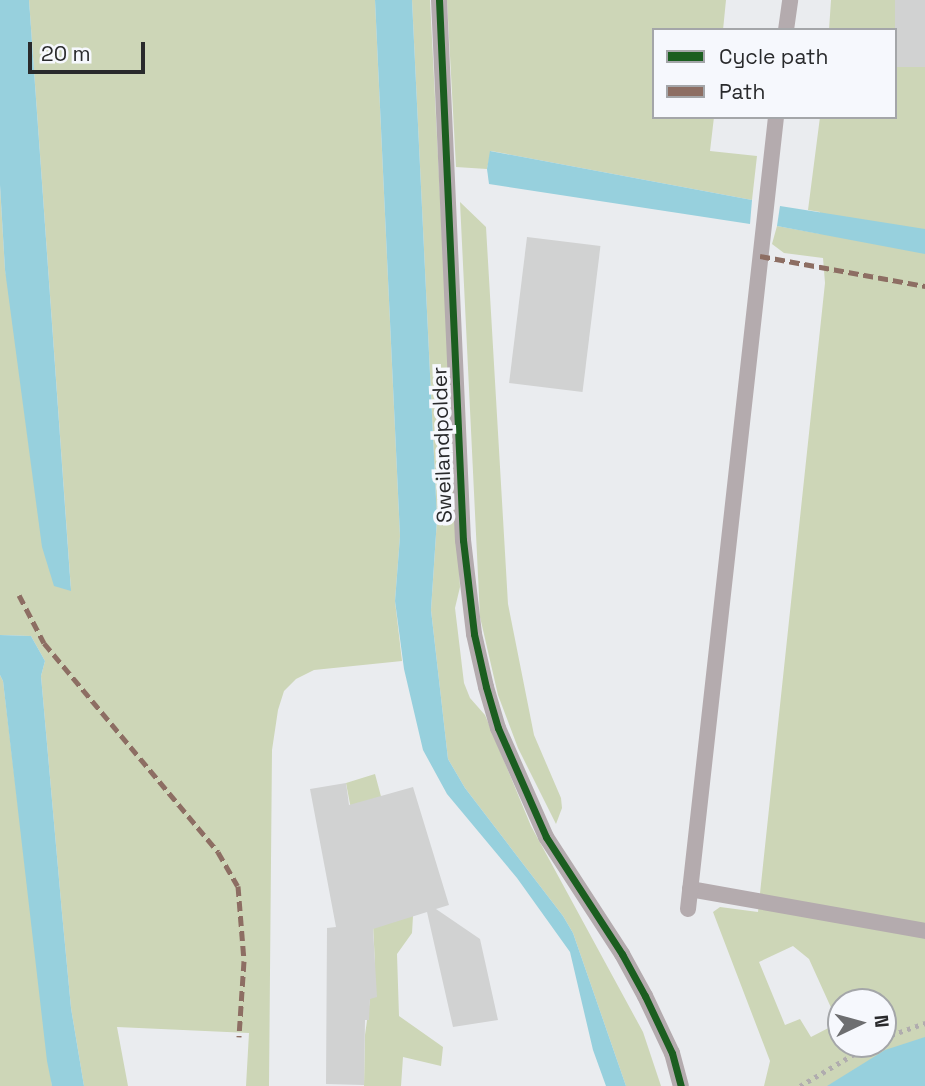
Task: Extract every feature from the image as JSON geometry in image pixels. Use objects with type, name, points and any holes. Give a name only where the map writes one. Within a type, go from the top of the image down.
[{"type":"lane","name":"Sweilandpolder","points":[[439,0],[463,540],[474,634],[498,728],[546,837],[622,954],[645,996],[672,1053],[681,1086]]},
{"type":"lane","points":[[786,28],[790,0]]},
{"type":"lane","points":[[688,909],[776,119]]},
{"type":"lane","points":[[690,889],[925,931]]},
{"type":"path","points":[[897,1033],[925,1023]]},
{"type":"path","points":[[800,1086],[847,1058]]},
{"type":"green space","points":[[29,0],[375,0],[400,536],[395,601],[402,661],[314,670],[296,679],[284,691],[278,710],[272,750],[269,1086],[246,1086],[249,1033],[117,1027],[128,1086],[84,1086],[71,1008],[62,913],[41,676],[45,661],[31,636],[0,635],[0,185],[5,270],[71,590]]},
{"type":"green space","points":[[412,0],[430,0],[460,587],[455,608],[464,683],[470,698],[485,715],[531,826],[643,1032],[661,1086],[626,1086],[573,933],[563,916],[465,788],[448,759],[431,610],[437,519]]},
{"type":"green space","points":[[447,0],[726,0],[723,28],[652,28],[652,119],[714,119],[710,151],[757,156],[752,200],[491,151],[487,169],[456,167]]},
{"type":"green space","points":[[831,0],[925,0],[925,1086],[764,1086],[770,1061],[713,912],[720,907],[758,912],[825,283],[823,258],[784,253],[772,244],[777,226],[821,234],[820,212],[808,210],[820,119],[897,119],[897,28],[829,28]]},
{"type":"green space","points":[[460,202],[486,227],[508,604],[534,735],[561,798],[562,808],[556,824],[518,748],[498,695],[480,617]]},
{"type":"green space","points":[[0,675],[3,681],[52,1086],[0,1086]]},
{"type":"green space","points":[[375,774],[413,916],[412,933],[397,954],[399,1016],[443,1047],[441,1066],[403,1057],[401,1086],[364,1086],[365,1035],[375,964],[373,924],[346,783]]},
{"type":"water","points":[[0,0],[29,0],[71,591],[54,586],[42,547],[5,270],[0,185]]},
{"type":"water","points":[[375,0],[412,0],[437,519],[431,610],[448,759],[465,788],[563,916],[573,933],[626,1086],[606,1086],[593,1050],[570,952],[517,878],[447,794],[423,750],[404,669],[395,601],[400,536]]},
{"type":"water","points":[[490,151],[752,200],[750,224],[489,184],[487,169]]},
{"type":"water","points":[[780,206],[925,229],[925,254],[777,226]]},
{"type":"water","points":[[0,635],[31,636],[45,661],[41,676],[62,913],[71,1008],[84,1086],[52,1086],[47,1061],[3,681],[0,675]]},
{"type":"water","points":[[925,1037],[925,1086],[827,1086],[872,1058],[897,1058],[897,1046]]},
{"type":"building","points":[[895,0],[925,0],[925,67],[897,67]]},
{"type":"building","points":[[527,237],[600,246],[583,392],[509,383]]},
{"type":"building","points":[[346,783],[349,805],[413,787],[449,905],[436,909],[480,939],[498,1020],[453,1027],[427,912],[373,929],[377,997],[370,999],[369,1020],[365,1020],[364,1085],[326,1084],[327,928],[336,927],[310,789]]},
{"type":"marked path","points":[[760,256],[925,286]]},
{"type":"marked path","points":[[19,595],[44,643],[218,852],[238,886],[244,961],[239,1037]]},
{"type":"cycle path","points":[[439,0],[463,540],[474,634],[498,728],[546,837],[622,954],[645,996],[672,1053],[681,1086]]}]
